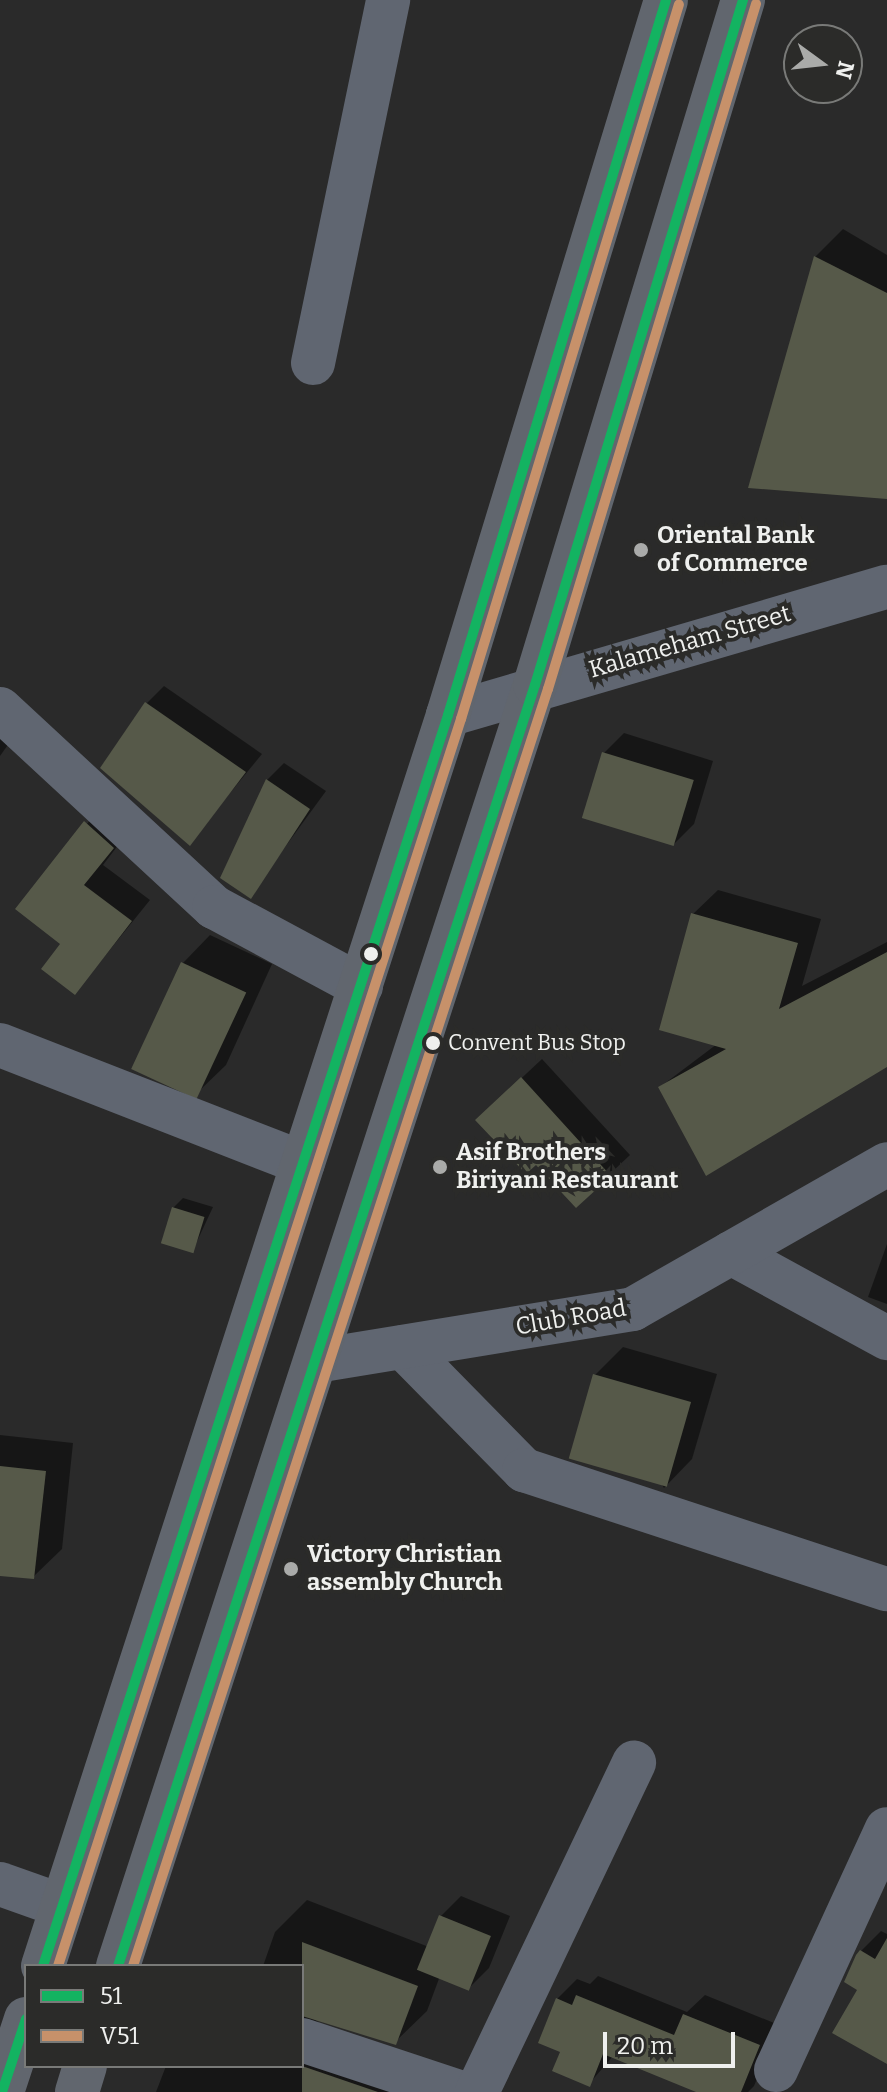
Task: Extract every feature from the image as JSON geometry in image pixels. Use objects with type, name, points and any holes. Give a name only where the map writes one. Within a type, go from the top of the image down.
[{"type":"main road","points":[[44,1964],[448,715],[666,0]]},
{"type":"main road","points":[[119,1964],[535,685],[743,0]]},
{"type":"main road","points":[[2,2092],[24,2025]]},
{"type":"main road","points":[[77,2092],[84,2068]]},
{"type":"street","points":[[313,363],[388,0]]},
{"type":"street","name":"Kalameham Street","points":[[448,715],[535,685],[887,587]]},
{"type":"street","points":[[0,709],[214,907],[361,986]]},
{"type":"street","points":[[0,1045],[303,1163]]},
{"type":"street","name":"Club Road","points":[[316,1361],[633,1309],[887,1164]]},
{"type":"street","points":[[731,1253],[887,1338]]},
{"type":"street","points":[[403,1347],[524,1470],[887,1589]]},
{"type":"street","points":[[477,2092],[634,1763]]},
{"type":"street","points":[[776,2070],[887,1829]]},
{"type":"street","points":[[0,1884],[62,1906]]},
{"type":"street","points":[[304,2041],[459,2092]]},
{"type":"building","points":[[814,256],[887,293],[887,499],[748,488]]},
{"type":"building","points":[[145,702],[246,772],[190,846],[100,768]]},
{"type":"building","points":[[602,752],[694,780],[674,846],[582,818]]},
{"type":"building","points":[[266,779],[310,809],[251,899],[220,878]]},
{"type":"building","points":[[84,821],[114,848],[84,885],[132,921],[75,995],[41,969],[60,944],[15,909]]},
{"type":"building","points":[[691,913],[798,943],[779,1009],[887,952],[887,1067],[706,1176],[658,1087],[726,1049],[659,1030]]},
{"type":"building","points":[[181,962],[246,992],[196,1099],[131,1069]]},
{"type":"building","points":[[521,1077],[611,1176],[576,1208],[536,1165],[526,1174],[475,1120]]},
{"type":"building","points":[[172,1207],[205,1217],[193,1253],[161,1243]]},
{"type":"building","points":[[593,1374],[691,1402],[667,1487],[569,1459]]},
{"type":"building","points":[[0,1466],[46,1471],[34,1579],[0,1576]]},
{"type":"building","points":[[439,1915],[491,1936],[469,1991],[417,1970]]},
{"type":"building","points":[[887,1938],[887,2064],[832,2033],[857,1990],[844,1982],[856,1955],[860,1950],[875,1959]]},
{"type":"building","points":[[302,1942],[418,1986],[396,2045],[304,2017]]},
{"type":"building","points":[[576,1995],[674,2035],[683,2014],[760,2045],[741,2092],[696,2092],[603,2054],[590,2087],[552,2071],[560,2052],[538,2043],[556,1998],[572,2005]]},
{"type":"building","points":[[304,2067],[378,2092],[302,2092]]},
{"type":"transit line","name":"51","points":[[44,1964],[448,715],[666,0]]},
{"type":"transit line","name":"51","points":[[119,1964],[535,685],[743,0]]},
{"type":"transit line","name":"V51","points":[[59,1964],[461,719],[679,4]]},
{"type":"transit line","name":"V51","points":[[134,1964],[548,689],[756,4]]},
{"type":"transit line","name":"51","points":[[2,2092],[24,2025]]},
{"type":"place","name":"Oriental Bank of Commerce","points":[[641,550]]},
{"type":"place","name":"Convent Bus Stop","points":[[433,1043]]},
{"type":"place","name":"Asif Brothers Biriyani Restaurant","points":[[440,1167]]},
{"type":"place","name":"Victory Christian assembly Church","points":[[291,1569]]}]
